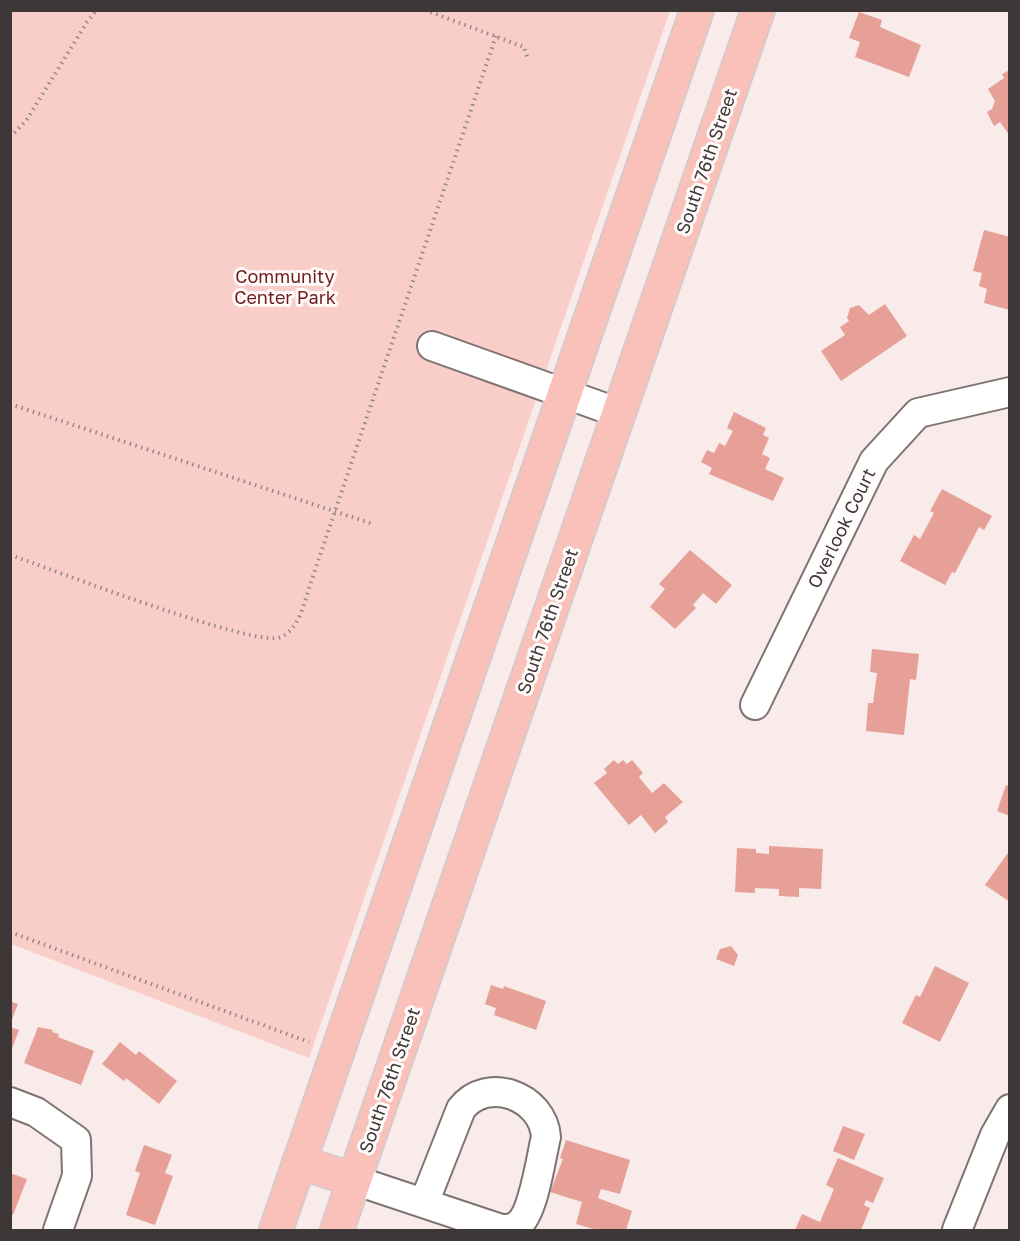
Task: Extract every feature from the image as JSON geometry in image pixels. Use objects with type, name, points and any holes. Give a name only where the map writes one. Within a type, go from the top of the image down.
[{"type":"main road","points":[[276,1230],[697,10]]},
{"type":"main road","name":"South 76th Street","points":[[337,1230],[758,10]]},
{"type":"main road","points":[[299,1162],[354,1180]]},
{"type":"street","points":[[432,346],[619,413]]},
{"type":"street","name":"Overlook Court","points":[[755,705],[874,461],[918,413],[1010,392]]},
{"type":"street","points":[[354,1180],[501,1229],[517,1226],[527,1212],[546,1137],[545,1125],[540,1114],[522,1098],[510,1094],[495,1091],[479,1093],[469,1099],[461,1109],[424,1203]]},
{"type":"street","points":[[10,1102],[36,1112],[76,1140],[77,1176],[58,1230]]},
{"type":"street","points":[[957,1230],[995,1135],[1010,1109]]},
{"type":"path","points":[[10,137],[26,122],[87,22],[98,10]]},
{"type":"path","points":[[425,10],[524,47],[528,60]]},
{"type":"path","points":[[10,555],[232,633],[274,640],[291,631],[300,613],[496,36]]},
{"type":"path","points":[[10,404],[373,524]]},
{"type":"path","points":[[10,932],[309,1042]]},
{"type":"green space","name":"Community Center Park","points":[[11,11],[670,11],[309,1058],[11,944]]},
{"type":"building","points":[[859,12],[882,20],[880,27],[921,45],[909,77],[855,57],[860,42],[849,38]]},
{"type":"building","points":[[1010,70],[1010,136],[1000,122],[994,126],[987,112],[992,109],[995,101],[988,89],[1004,78],[1002,74]]},
{"type":"building","points":[[984,230],[1010,237],[1010,310],[984,303],[987,289],[979,286],[982,273],[973,271]]},
{"type":"building","points":[[885,304],[907,336],[841,381],[821,351],[845,335],[840,327],[849,321],[847,318],[850,308],[859,305],[869,315]]},
{"type":"building","points":[[734,412],[766,428],[763,435],[769,438],[762,454],[770,458],[765,469],[784,478],[773,501],[709,474],[712,468],[701,462],[707,450],[714,453],[719,443],[725,446],[733,431],[727,428]]},
{"type":"building","points":[[942,489],[992,516],[984,530],[979,527],[955,573],[952,572],[945,585],[900,561],[914,535],[920,539],[934,513],[930,511]]},
{"type":"building","points":[[690,550],[732,585],[716,604],[703,593],[693,605],[696,608],[675,629],[650,607],[665,589],[659,584]]},
{"type":"building","points":[[872,649],[919,654],[916,680],[910,679],[904,735],[866,731],[868,703],[873,703],[877,673],[870,672]]},
{"type":"building","points":[[614,760],[618,764],[623,760],[627,764],[632,760],[643,773],[639,777],[652,793],[664,783],[683,802],[665,817],[668,822],[655,833],[641,815],[629,825],[594,783],[607,773],[604,769]]},
{"type":"building","points":[[1006,785],[1010,786],[1010,816],[997,811]]},
{"type":"building","points":[[769,846],[823,849],[821,889],[799,888],[799,897],[779,896],[779,889],[755,888],[755,893],[735,892],[737,848],[756,849],[756,853],[769,854]]},
{"type":"building","points":[[1010,850],[1010,902],[985,885]]},
{"type":"building","points":[[731,946],[738,955],[734,966],[716,959],[720,949]]},
{"type":"building","points":[[935,966],[969,983],[940,1042],[902,1023],[916,995],[920,997]]},
{"type":"building","points":[[491,985],[503,989],[504,986],[546,1001],[536,1030],[494,1015],[496,1008],[485,1004]]},
{"type":"building","points":[[10,1001],[18,1004],[11,1022],[10,1022]]},
{"type":"building","points":[[10,1027],[19,1030],[11,1051],[10,1051]]},
{"type":"building","points":[[38,1027],[53,1030],[52,1032],[59,1034],[58,1037],[94,1051],[81,1085],[24,1063]]},
{"type":"building","points":[[120,1042],[136,1055],[139,1051],[177,1081],[159,1104],[126,1078],[124,1081],[102,1064]]},
{"type":"building","points":[[843,1126],[865,1134],[854,1160],[833,1151]]},
{"type":"building","points":[[566,1140],[630,1160],[620,1194],[601,1189],[598,1198],[632,1211],[626,1230],[597,1230],[576,1224],[582,1202],[550,1192],[563,1159],[560,1158]]},
{"type":"building","points":[[144,1145],[172,1155],[165,1173],[173,1176],[155,1225],[126,1215],[140,1173],[135,1171]]},
{"type":"building","points":[[838,1158],[884,1178],[873,1203],[866,1200],[864,1205],[870,1208],[861,1230],[795,1230],[802,1214],[820,1222],[834,1189],[826,1185]]},
{"type":"building","points":[[10,1173],[27,1179],[13,1215],[10,1214]]}]
